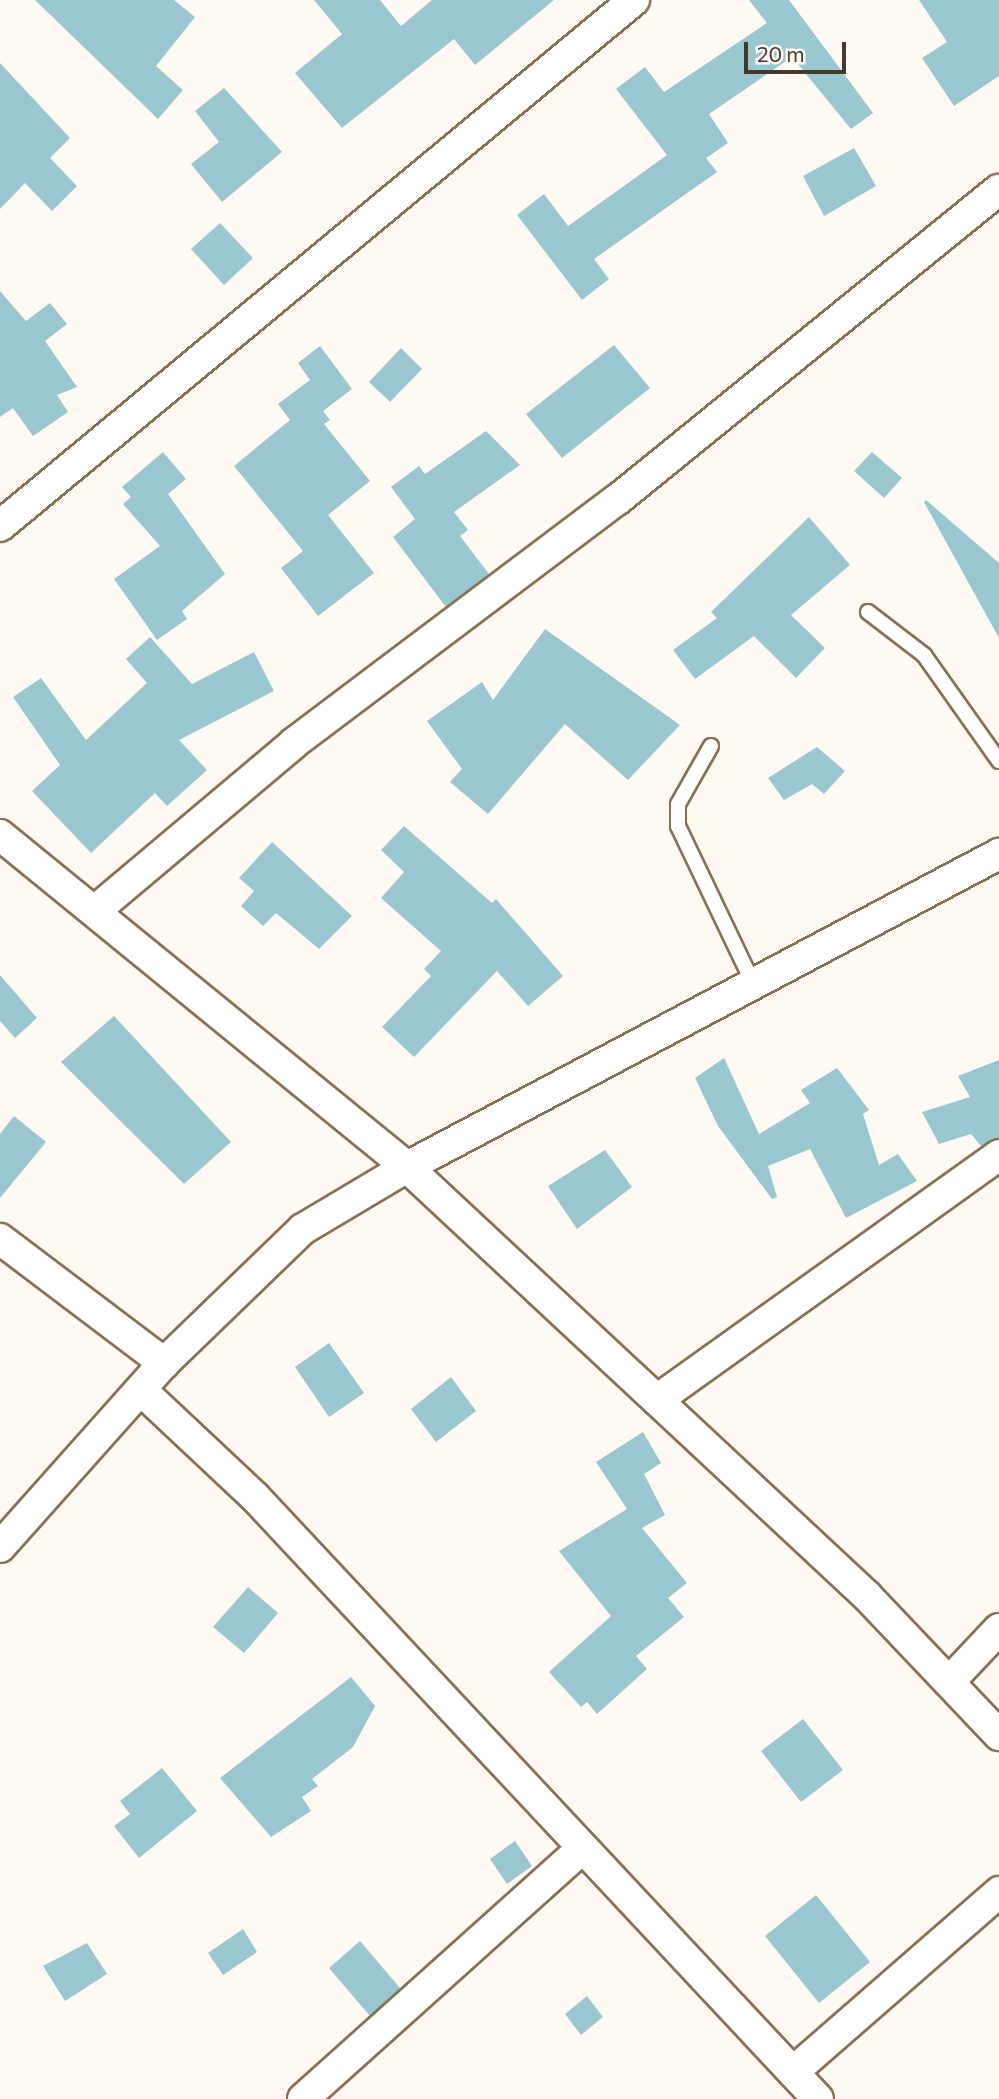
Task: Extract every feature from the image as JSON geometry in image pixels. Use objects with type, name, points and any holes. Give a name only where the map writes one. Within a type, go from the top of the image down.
[{"type":"street","points":[[0,526],[635,0]]},
{"type":"street","points":[[96,910],[294,743],[617,500],[996,198]]},
{"type":"street","points":[[0,835],[96,910],[407,1167],[867,1596],[999,1735]]},
{"type":"street","points":[[0,1547],[164,1363],[303,1229],[407,1167],[755,986],[999,854]]},
{"type":"street","points":[[657,1400],[999,1155]]},
{"type":"street","points":[[0,1238],[164,1363]]},
{"type":"street","points":[[141,1390],[255,1497],[818,2099]]},
{"type":"street","points":[[949,1682],[999,1629]]},
{"type":"street","points":[[303,2099],[583,1848]]},
{"type":"street","points":[[793,2072],[999,1892]]},
{"type":"lane","points":[[868,612],[924,655],[999,761]]},
{"type":"lane","points":[[711,746],[678,804],[678,826],[755,986]]},
{"type":"building","points":[[35,0],[174,0],[195,17],[156,66],[183,90],[158,119]]},
{"type":"building","points":[[314,0],[380,0],[401,26],[432,0],[554,0],[475,65],[454,39],[342,128],[295,73],[342,34]]},
{"type":"building","points":[[749,0],[789,0],[873,113],[851,129],[792,57],[709,114],[728,143],[706,158],[717,172],[594,259],[609,279],[582,300],[517,215],[544,194],[568,226],[667,155],[616,89],[645,67],[664,92],[767,23]]},
{"type":"building","points":[[919,0],[999,0],[999,76],[954,106],[922,58],[947,42]]},
{"type":"building","points":[[0,63],[70,138],[50,158],[77,186],[52,211],[25,183],[0,209]]},
{"type":"building","points":[[224,88],[282,152],[222,202],[191,164],[219,142],[195,111]]},
{"type":"building","points":[[854,148],[876,186],[824,216],[803,176]]},
{"type":"building","points":[[220,223],[253,258],[224,285],[191,249]]},
{"type":"building","points":[[0,291],[26,321],[50,303],[67,324],[45,341],[77,387],[57,395],[68,412],[33,436],[13,408],[0,417]]},
{"type":"building","points":[[614,345],[650,388],[562,458],[526,414]]},
{"type":"building","points":[[320,346],[352,389],[323,411],[330,420],[324,424],[370,481],[328,515],[374,573],[318,616],[281,568],[303,551],[234,466],[290,420],[278,404],[310,380],[298,363]]},
{"type":"building","points":[[401,348],[422,369],[390,402],[369,382]]},
{"type":"building","points":[[486,431],[520,465],[454,512],[468,530],[460,536],[489,574],[446,607],[393,537],[415,519],[391,487],[419,466],[425,474]]},
{"type":"building","points":[[163,452],[186,479],[168,494],[225,574],[182,611],[187,619],[157,640],[114,579],[160,546],[123,504],[131,497],[122,487]]},
{"type":"building","points":[[872,452],[902,478],[884,498],[854,471]]},
{"type":"building","points":[[926,500],[999,563],[999,638],[924,502]]},
{"type":"building","points":[[809,517],[850,565],[791,615],[825,648],[796,678],[754,636],[695,679],[673,650],[717,618],[711,612]]},
{"type":"building","points":[[545,629],[680,725],[628,780],[565,724],[488,814],[450,782],[462,769],[427,721],[482,682],[493,700]]},
{"type":"building","points":[[150,637],[192,684],[254,652],[274,691],[179,740],[207,770],[167,806],[155,793],[91,853],[32,791],[60,765],[13,697],[41,678],[86,740],[147,683],[126,659]]},
{"type":"building","points":[[817,747],[845,771],[824,794],[812,784],[784,800],[768,778]]},
{"type":"building","points":[[404,826],[492,903],[496,899],[563,976],[528,1006],[497,971],[414,1057],[382,1027],[431,976],[424,969],[441,951],[381,898],[404,872],[381,850]]},
{"type":"building","points":[[272,842],[352,916],[319,949],[276,913],[263,926],[241,906],[254,891],[239,878]]},
{"type":"building","points":[[0,975],[37,1018],[15,1038],[0,1021]]},
{"type":"building","points":[[114,1016],[231,1142],[184,1184],[61,1062]]},
{"type":"building","points":[[724,1058],[759,1134],[810,1103],[801,1090],[837,1068],[869,1110],[863,1114],[879,1165],[898,1154],[917,1181],[846,1218],[810,1149],[768,1166],[777,1197],[772,1199],[718,1126],[695,1078]]},
{"type":"building","points":[[999,1060],[999,1138],[981,1146],[971,1134],[939,1144],[922,1112],[970,1097],[958,1076]]},
{"type":"building","points":[[14,1116],[46,1142],[0,1198],[0,1134]]},
{"type":"building","points":[[605,1150],[632,1187],[577,1229],[548,1186]]},
{"type":"building","points":[[329,1343],[364,1393],[329,1417],[295,1367]]},
{"type":"building","points":[[451,1377],[476,1411],[436,1442],[411,1409]]},
{"type":"building","points":[[643,1432],[661,1463],[644,1474],[665,1515],[642,1528],[687,1583],[668,1598],[684,1617],[636,1656],[647,1669],[597,1714],[587,1702],[581,1707],[549,1672],[611,1616],[559,1551],[627,1509],[596,1462]]},
{"type":"building","points":[[248,1587],[278,1613],[244,1653],[213,1627]]},
{"type":"building","points":[[351,1677],[375,1706],[353,1747],[312,1779],[318,1786],[302,1797],[311,1811],[271,1837],[220,1778]]},
{"type":"building","points":[[803,1719],[843,1770],[801,1802],[761,1751]]},
{"type":"building","points":[[162,1768],[197,1811],[139,1858],[114,1826],[130,1814],[120,1801]]},
{"type":"building","points":[[515,1841],[532,1866],[507,1884],[490,1859]]},
{"type":"building","points":[[816,1895],[870,1962],[819,2003],[765,1936]]},
{"type":"building","points":[[243,1929],[257,1952],[223,1975],[208,1953]]},
{"type":"building","points":[[360,1941],[400,1988],[370,2016],[329,1968]]},
{"type":"building","points":[[87,1943],[107,1974],[65,2001],[43,1966]]},
{"type":"building","points":[[587,1996],[603,2017],[581,2035],[565,2014]]}]
